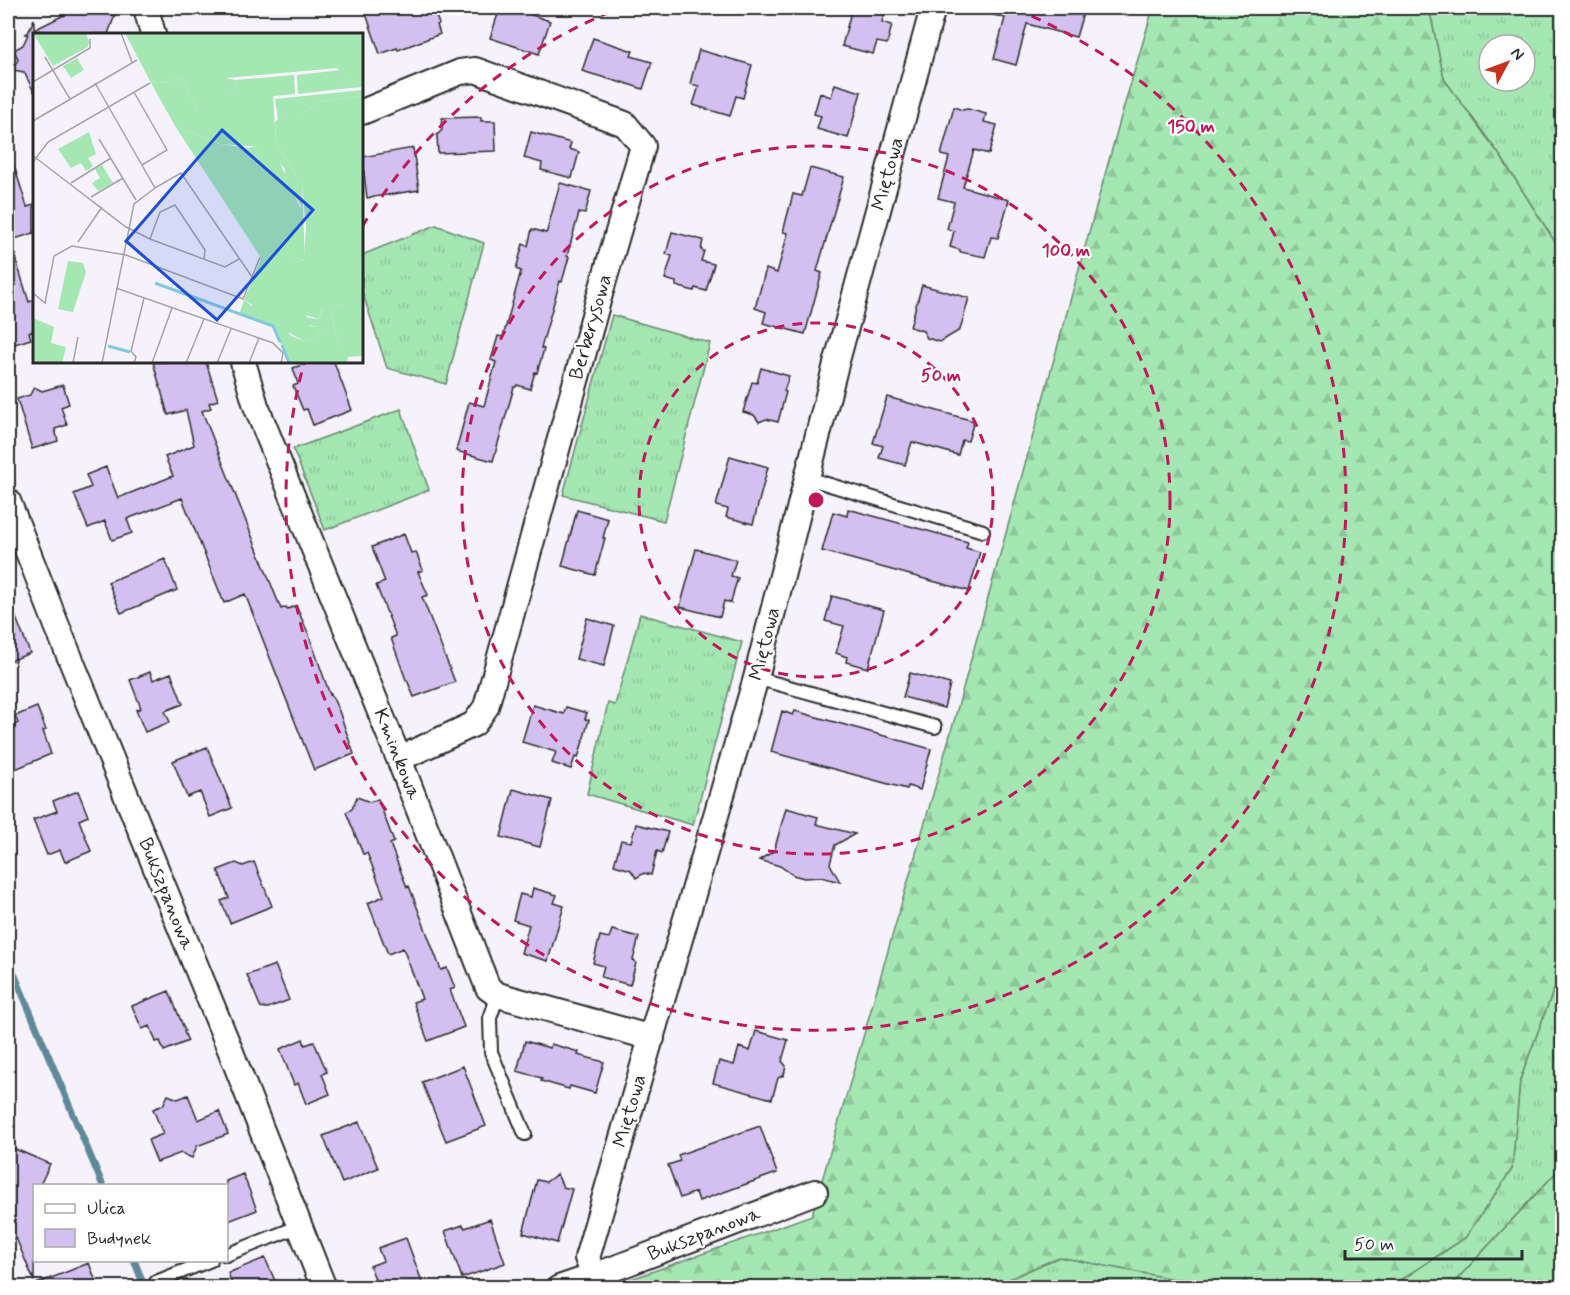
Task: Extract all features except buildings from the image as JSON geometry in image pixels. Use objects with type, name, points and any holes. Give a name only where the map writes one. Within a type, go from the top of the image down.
[{"type":"street","points":[[146,8],[153,33]]},
{"type":"street","name":"Miętowa","points":[[594,1276],[587,1258],[756,678],[838,357],[933,8]]},
{"type":"street","name":"Berberysowa","points":[[363,112],[460,72],[475,70],[625,124],[643,146],[486,707],[474,724],[399,759]]},
{"type":"street","name":"Kminkowa","points":[[243,363],[256,406],[399,759],[488,988],[498,995]]},
{"type":"street","name":"Bukszpanowa","points":[[8,501],[324,1287]]},
{"type":"street","points":[[498,995],[652,1038]]},
{"type":"street","name":"Bukszpanowa","points":[[559,1287],[594,1276],[815,1192]]},
{"type":"lane","points":[[807,478],[983,531]]},
{"type":"lane","points":[[756,678],[935,727]]},
{"type":"lane","points":[[498,995],[490,1017],[491,1052],[525,1134]]},
{"type":"lane","points":[[228,1254],[300,1226]]},
{"type":"lane","points":[[156,1282],[206,1262]]},
{"type":"green space","points":[[1153,8],[1429,8],[1444,79],[1501,157],[1562,253],[1562,984],[1553,991],[1520,1080],[1512,1169],[1465,1238],[1389,1287],[1231,1287],[1179,1280],[1059,1257],[1007,1280],[1009,1287],[606,1288],[812,1215],[954,721]]},
{"type":"green space","points":[[1429,8],[1562,8],[1562,253],[1501,157],[1444,79]]},
{"type":"green space","points":[[436,225],[484,243],[446,384],[387,368],[363,294],[363,255]]},
{"type":"green space","points":[[612,315],[710,343],[664,521],[563,495]]},
{"type":"green space","points":[[401,409],[429,490],[325,530],[293,449]]},
{"type":"green space","points":[[640,614],[742,642],[693,825],[587,794],[608,703],[615,705]]},
{"type":"green space","points":[[1562,984],[1562,1166],[1450,1287],[1389,1288],[1465,1238],[1512,1169],[1520,1080],[1553,991]]},
{"type":"green space","points":[[1562,1166],[1562,1287],[1450,1287]]},
{"type":"green space","points":[[1059,1257],[1179,1280],[1231,1287],[1009,1288],[1006,1280]]},
{"type":"waterway","points":[[8,959],[102,1184]]},
{"type":"waterway","points":[[135,1262],[145,1288]]}]
